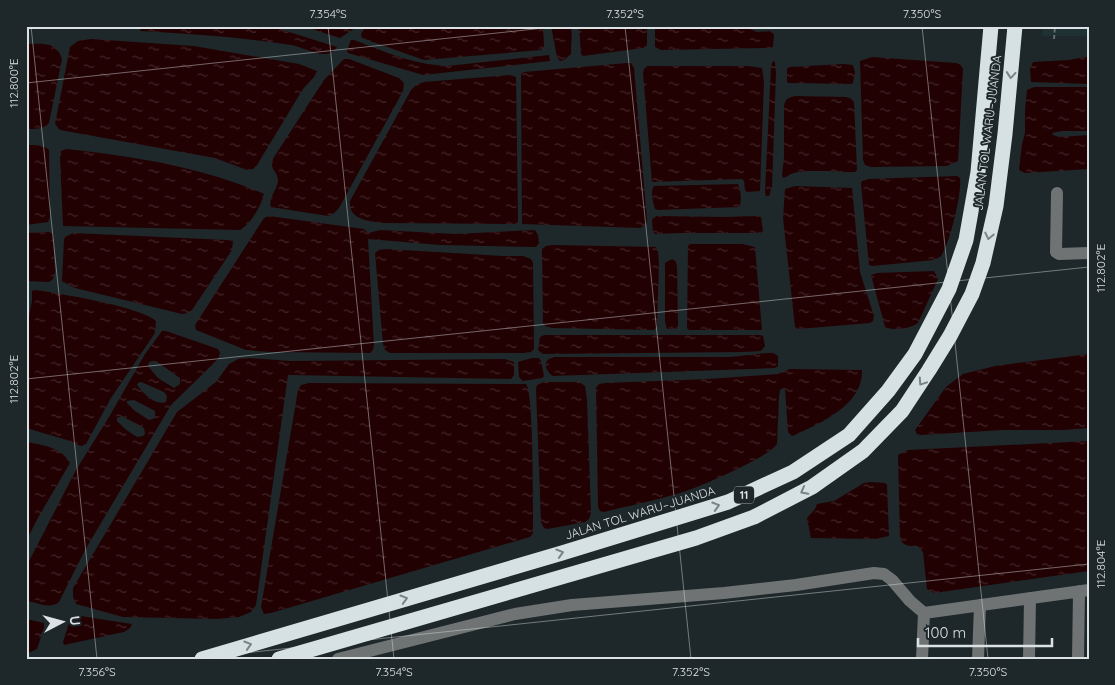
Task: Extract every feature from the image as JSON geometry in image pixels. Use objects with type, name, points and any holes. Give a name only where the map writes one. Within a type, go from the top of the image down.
[{"type":"highway","name":"JALAN TOL WARU–JUANDA","points":[[202,659],[728,502],[793,472],[849,434],[888,391],[915,354],[952,281],[966,240],[978,172],[991,26]]},
{"type":"highway","name":"JALAN TOL WARU–JUANDA","points":[[279,659],[754,518],[812,487],[863,451],[902,411],[946,343],[972,294],[983,263],[996,206],[1015,26]]},
{"type":"street","points":[[1057,193],[1056,252],[1059,254],[1089,253]]},
{"type":"street","points":[[338,659],[515,614],[572,605],[724,594],[866,573],[884,574],[924,613],[1084,590],[1078,659]]},
{"type":"street","points":[[1029,659],[1030,598]]},
{"type":"street","points":[[978,659],[980,605]]},
{"type":"street","points":[[922,659],[924,613]]},
{"type":"path","points":[[1054,39],[1056,26]]},
{"type":"shaded area","points":[[1043,26],[1089,26],[1089,36],[1042,36]]},
{"type":"water","points":[[138,26],[270,26],[337,47],[333,52],[322,54],[297,46],[272,42],[141,31]]},
{"type":"water","points":[[302,26],[358,26],[340,38]]},
{"type":"water","points":[[366,26],[543,26],[544,46],[541,50],[424,60],[362,38],[361,34]]},
{"type":"water","points":[[551,26],[572,26],[571,54],[564,60],[560,61],[557,57]]},
{"type":"water","points":[[579,26],[647,26],[647,45],[643,48],[583,56],[581,54]]},
{"type":"water","points":[[655,26],[749,26],[750,29],[757,32],[771,31],[774,34],[773,47],[661,50],[655,47]]},
{"type":"water","points":[[91,39],[194,46],[299,64],[317,71],[303,89],[257,165],[253,169],[247,170],[215,158],[60,130],[55,124],[70,47],[78,41]]},
{"type":"water","points":[[351,40],[399,57],[434,65],[447,66],[549,55],[550,61],[423,75],[348,53],[347,50]]},
{"type":"water","points":[[26,44],[52,46],[60,53],[62,59],[49,123],[39,129],[26,129]]},
{"type":"water","points":[[872,57],[956,63],[961,65],[963,69],[958,161],[947,166],[871,167],[865,165],[863,160],[860,61]]},
{"type":"water","points":[[1089,57],[1089,84],[1031,82],[1030,69],[1033,62]]},
{"type":"water","points":[[344,59],[349,59],[399,78],[404,83],[403,91],[339,208],[333,214],[328,216],[271,207],[270,203],[278,180],[272,167],[272,161],[324,80]]},
{"type":"water","points":[[773,61],[775,62],[776,73],[772,187],[769,196],[766,196],[771,66]]},
{"type":"water","points":[[631,63],[634,68],[646,225],[640,228],[522,224],[521,74],[524,72]]},
{"type":"water","points":[[853,65],[855,72],[853,83],[851,84],[788,83],[787,81],[787,69],[789,67]]},
{"type":"water","points":[[647,66],[748,66],[762,68],[764,82],[760,191],[747,192],[742,179],[652,182],[643,73]]},
{"type":"water","points":[[510,75],[516,77],[518,221],[516,224],[384,223],[361,218],[352,212],[350,201],[411,90],[416,85],[424,82]]},
{"type":"water","points":[[1034,87],[1089,87],[1089,131],[1052,133],[1059,137],[1089,135],[1089,169],[1025,173],[1019,170],[1025,133],[1027,90]]},
{"type":"water","points":[[795,96],[845,97],[850,98],[854,102],[857,170],[855,172],[807,171],[794,173],[783,178],[784,107],[787,99]]},
{"type":"water","points":[[26,145],[41,146],[49,150],[50,217],[48,222],[26,225]]},
{"type":"water","points":[[66,149],[167,164],[216,177],[264,194],[255,214],[248,224],[240,230],[63,226],[60,156],[61,151]]},
{"type":"water","points":[[957,176],[960,178],[960,185],[957,206],[948,240],[941,256],[934,260],[869,265],[862,181],[869,179]]},
{"type":"water","points":[[738,184],[741,196],[739,207],[655,209],[652,191],[654,186]]},
{"type":"water","points":[[796,186],[852,188],[860,272],[874,316],[873,321],[870,323],[798,329],[795,327],[783,218],[785,189]]},
{"type":"water","points":[[269,216],[364,229],[368,233],[380,230],[455,234],[535,230],[539,243],[536,247],[440,245],[368,239],[374,346],[370,353],[246,350],[196,330],[195,325],[264,218]]},
{"type":"water","points":[[657,216],[758,216],[761,217],[763,231],[760,233],[655,234],[653,232],[652,219]]},
{"type":"water","points":[[49,232],[53,234],[55,272],[53,279],[49,282],[26,281],[26,233]]},
{"type":"water","points":[[73,233],[233,241],[232,250],[192,310],[182,314],[75,288],[62,281],[64,240],[65,237]]},
{"type":"water","points":[[690,244],[743,244],[755,247],[762,330],[689,330],[687,328],[688,246]]},
{"type":"water","points":[[553,245],[656,247],[659,263],[657,326],[654,330],[552,328],[545,326],[543,323],[542,249]]},
{"type":"water","points":[[386,249],[523,256],[531,259],[533,263],[534,349],[531,352],[524,353],[390,353],[385,350],[375,253]]},
{"type":"water","points":[[675,259],[677,266],[678,325],[676,329],[667,329],[665,322],[665,263]]},
{"type":"water","points":[[934,271],[938,279],[918,323],[902,329],[885,327],[871,275],[877,273]]},
{"type":"water","points":[[36,290],[134,310],[156,321],[155,333],[111,398],[86,444],[81,446],[26,428],[26,331],[32,291]]},
{"type":"water","points":[[162,331],[218,349],[220,353],[218,359],[171,405],[85,550],[59,602],[47,605],[26,601],[26,567],[76,470],[145,354]],"holes":[[[156,361],[180,378],[180,384],[174,388],[158,378],[148,366],[149,363]],[[141,382],[164,392],[167,396],[166,402],[162,403],[150,398],[137,385]],[[134,400],[155,411],[155,417],[149,420],[135,411],[127,401]],[[122,416],[144,428],[145,434],[137,437],[125,429],[117,421],[117,418]]]},
{"type":"water","points":[[544,335],[760,335],[763,336],[765,346],[761,351],[743,352],[543,354],[538,350],[540,337]]},
{"type":"water","points":[[773,353],[778,356],[778,366],[775,368],[553,376],[546,367],[546,362],[555,357],[730,357]]},
{"type":"water","points":[[1089,354],[1089,428],[1003,430],[921,435],[917,434],[915,430],[946,387],[963,374],[995,366]]},
{"type":"water","points":[[539,358],[541,361],[544,376],[523,381],[519,377],[518,362]]},
{"type":"water","points":[[238,359],[290,361],[505,359],[514,362],[514,375],[511,379],[288,375],[256,605],[251,612],[239,617],[217,619],[123,617],[76,604],[73,597],[73,588],[177,412],[216,382],[229,364]]},
{"type":"water","points":[[790,369],[862,370],[861,382],[856,393],[839,411],[792,436],[788,432],[785,389],[783,388],[780,390],[779,397],[777,444],[771,450],[720,477],[686,491],[604,512],[600,511],[598,507],[596,388],[599,384],[778,374]]},
{"type":"water","points":[[544,382],[579,382],[585,386],[591,513],[589,519],[585,522],[548,529],[544,528],[541,522],[536,389],[537,385]]},
{"type":"water","points":[[309,383],[526,384],[529,392],[532,429],[533,533],[530,537],[264,614],[261,607],[298,390],[301,385]]},
{"type":"water","points":[[1089,441],[1089,571],[934,593],[927,589],[923,552],[918,546],[905,544],[900,538],[898,455],[908,450]]},
{"type":"water","points":[[26,442],[57,450],[70,463],[26,541]]},
{"type":"water","points":[[864,483],[885,483],[887,485],[889,536],[875,539],[811,538],[807,518],[817,504],[834,501]]},
{"type":"water","points":[[74,615],[132,624],[124,632],[64,645],[63,642],[71,617]]},
{"type":"water","points":[[26,619],[44,623],[44,628],[37,649],[26,654]]}]
